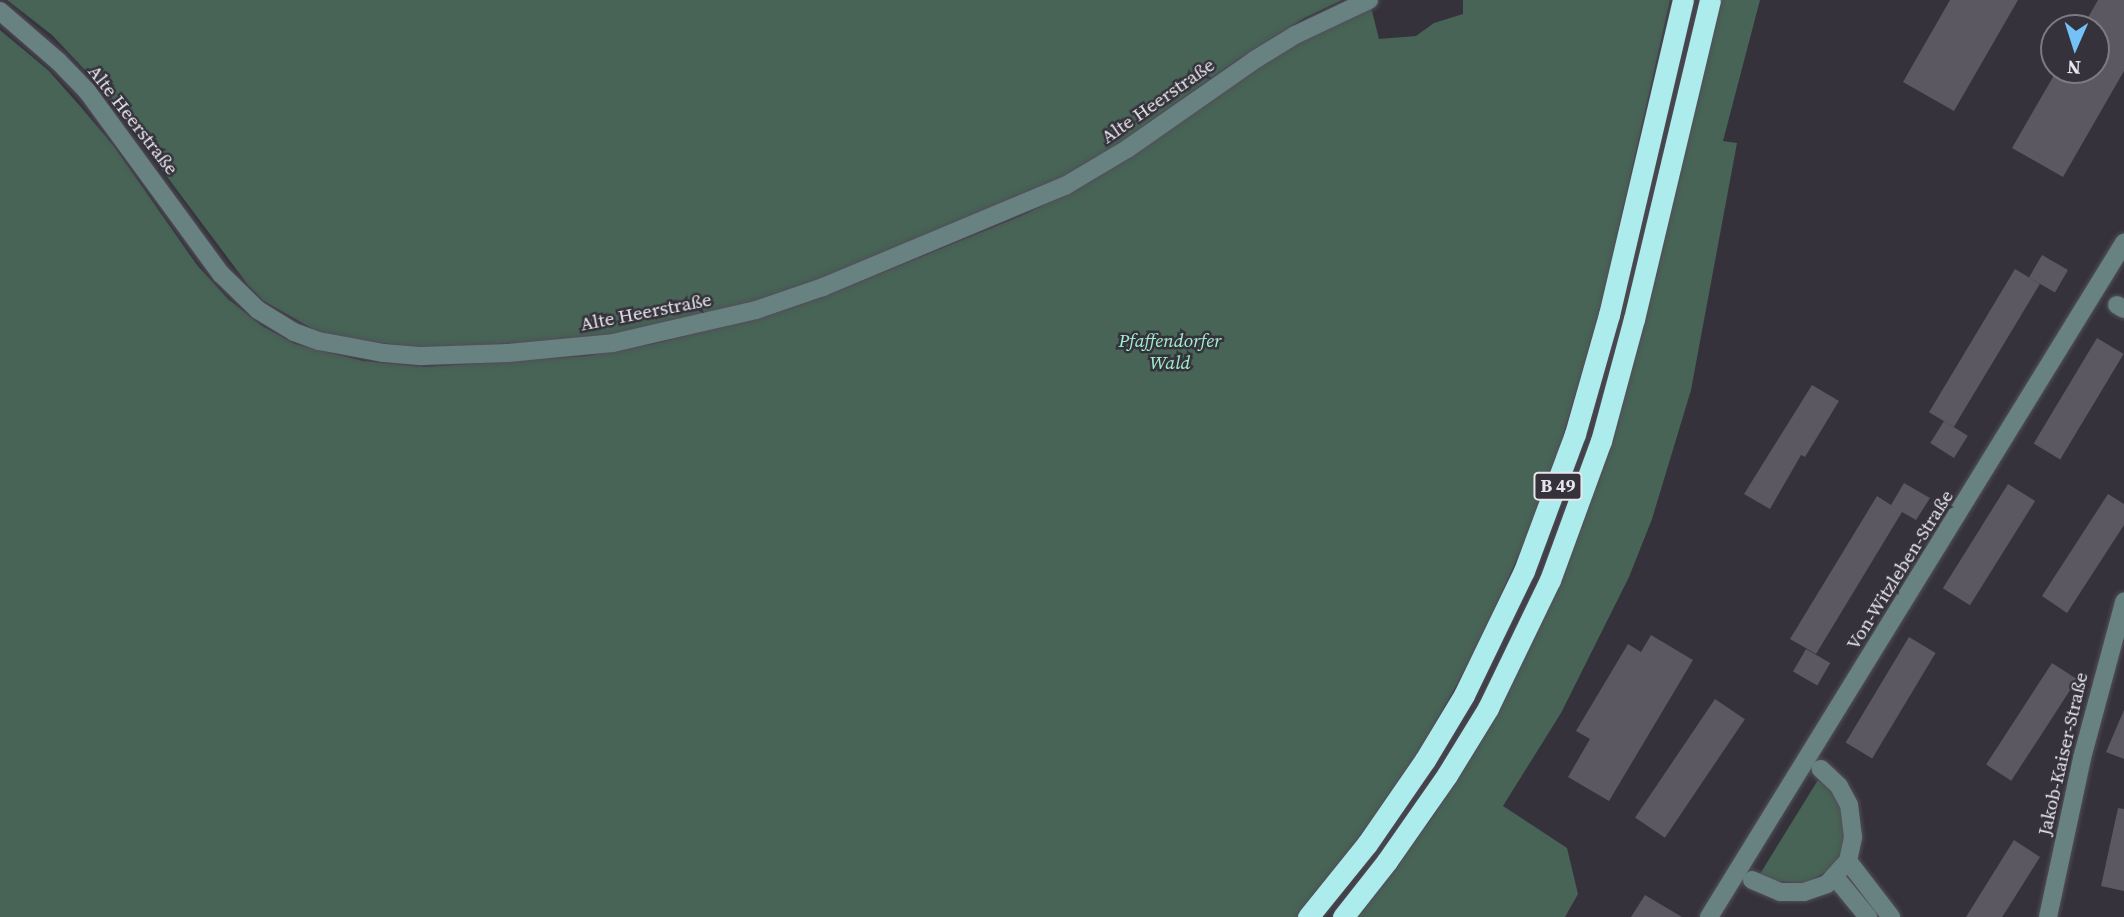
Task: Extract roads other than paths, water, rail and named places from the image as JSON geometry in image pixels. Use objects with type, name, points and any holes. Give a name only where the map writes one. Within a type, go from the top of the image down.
[{"type":"highway","name":"B 49","points":[[1308,917],[1367,844],[1425,760],[1464,695],[1524,571],[1571,447],[1605,328],[1683,0]]},
{"type":"highway","name":"B 49","points":[[1343,917],[1395,851],[1488,708],[1555,568],[1601,441],[1634,319],[1710,0]]},
{"type":"street","name":"Alte Heerstraße","points":[[0,11],[58,61],[87,91],[221,274],[258,310],[294,332],[319,341],[384,353],[422,356],[508,353],[613,343],[756,310],[823,287],[1065,186],[1127,149],[1295,35],[1369,0]]},
{"type":"street","name":"Von-Witzleben-Straße","points":[[1709,917],[2124,243]]},
{"type":"street","name":"Jakob-Kaiser-Straße","points":[[2048,917],[2082,758],[2124,603]]},
{"type":"street","points":[[1752,880],[1769,889],[1792,893],[1816,889],[1835,877],[1849,861],[1853,837],[1850,805],[1839,786],[1821,769]]},
{"type":"street","points":[[1849,861],[1891,917]]},
{"type":"street","points":[[1835,877],[1868,917]]},
{"type":"park label","name":"Pfaffendorfer Wald","points":[[1170,352]]}]
